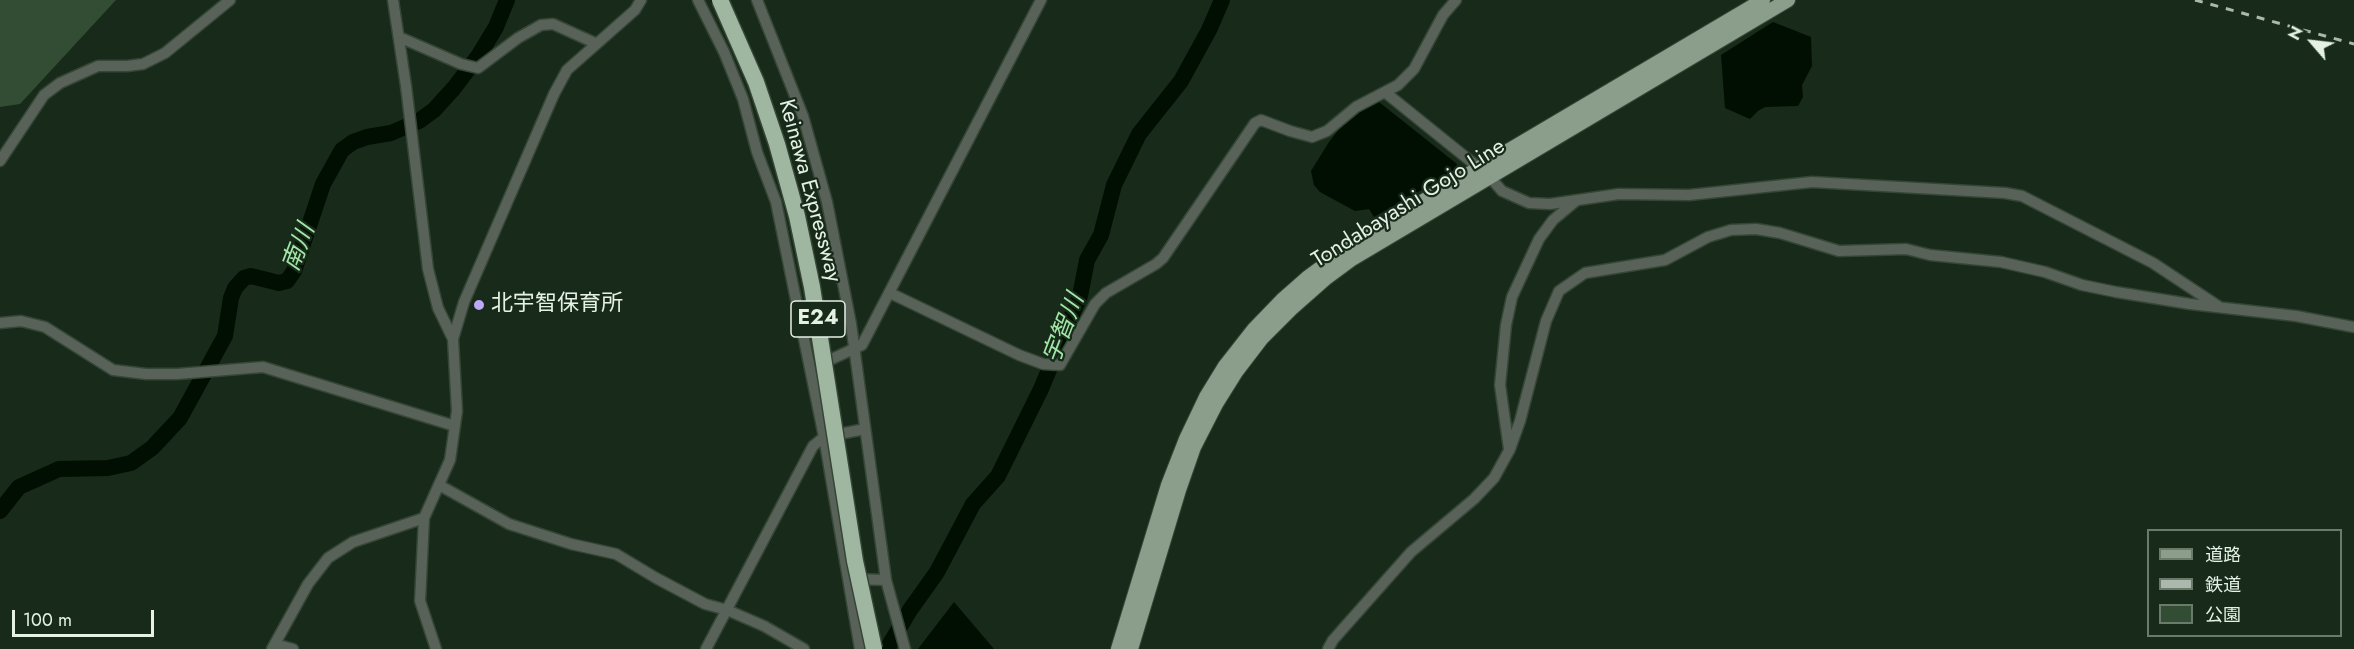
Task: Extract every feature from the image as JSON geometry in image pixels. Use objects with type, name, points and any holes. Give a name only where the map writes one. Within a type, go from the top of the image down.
[{"type":"highway","name":"Keinawa Expressway","points":[[720,0],[756,82],[777,144],[797,216],[814,298],[855,561],[874,649]]},
{"type":"main road","name":"Tondabayashi Gojo Line","points":[[1118,649],[1172,476],[1206,398],[1225,366],[1254,329],[1307,278],[1364,236],[1763,0]]},
{"type":"main road","name":"Tondabayashi Gojo Line","points":[[1131,649],[1194,447],[1216,404],[1262,338],[1324,279],[1352,259],[1788,0]]},
{"type":"street","points":[[0,161],[44,95],[60,83],[98,66],[143,64],[165,53],[230,0]]},
{"type":"street","points":[[393,0],[428,269],[438,308],[453,339]]},
{"type":"street","points":[[436,649],[420,601],[424,519],[450,460],[457,411],[453,339],[464,302],[554,94],[567,70],[635,10],[641,0]]},
{"type":"street","points":[[698,0],[724,52],[743,99],[757,152],[776,202],[824,437],[846,578],[860,649]]},
{"type":"street","points":[[757,0],[803,116],[820,172],[840,264],[854,350],[886,580],[905,648]]},
{"type":"street","points":[[810,369],[862,345],[1041,0]]},
{"type":"street","points":[[890,293],[1019,355],[1044,364],[1060,365],[1095,304],[1106,294],[1163,258],[1255,123],[1261,120],[1312,137],[1327,131],[1356,107],[1398,86],[1414,69],[1443,15],[1456,0]]},
{"type":"street","points":[[399,37],[461,64],[478,68],[518,38],[541,25],[553,24],[595,43]]},
{"type":"street","points":[[1386,93],[1490,176],[1502,191],[1529,203],[1550,204],[1619,194],[1689,195],[1812,182],[2005,193],[2022,196],[2152,263],[2220,308]]},
{"type":"street","points":[[1510,449],[1500,384],[1506,325],[1512,297],[1539,239],[1553,220],[1577,200]]},
{"type":"street","points":[[1328,649],[1333,640],[1412,552],[1474,499],[1494,478],[1510,449],[1520,422],[1546,321],[1559,291],[1585,273],[1665,260],[1708,237],[1731,230],[1756,229],[1780,233],[1839,251],[1906,249],[1930,255],[2001,262],[2045,272],[2082,285],[2220,308],[2296,316],[2354,327]]},
{"type":"street","points":[[0,323],[21,321],[45,327],[113,370],[146,374],[177,374],[263,367],[454,426]]},
{"type":"street","points":[[706,649],[813,446],[824,437],[864,429]]},
{"type":"street","points":[[439,485],[509,524],[571,544],[616,554],[705,604],[727,610],[764,626],[804,649]]},
{"type":"street","points":[[293,649],[274,646],[308,584],[328,558],[353,542],[424,519]]},
{"type":"street","points":[[846,578],[886,580]]},
{"type":"green space","points":[[0,0],[116,0],[20,104],[0,107]]},
{"type":"shaded area","points":[[1773,22],[1811,37],[1812,66],[1802,85],[1803,97],[1798,106],[1765,107],[1750,119],[1725,108],[1721,55]]},
{"type":"shaded area","points":[[1379,102],[1457,164],[1455,171],[1374,217],[1369,209],[1355,211],[1320,192],[1314,185],[1311,171],[1344,123],[1361,109]]},
{"type":"shaded area","points":[[954,602],[994,649],[918,649]]},
{"type":"waterway","name":"南川","points":[[0,511],[19,487],[59,469],[108,468],[131,463],[152,448],[180,418],[225,336],[231,298],[235,288],[244,278],[251,276],[279,283],[287,281],[294,271],[323,184],[342,150],[353,142],[391,133],[419,121],[434,110],[479,55],[496,27],[507,0]]},
{"type":"waterway","name":"宇智川","points":[[887,649],[910,610],[937,572],[973,504],[998,476],[1041,389],[1080,296],[1087,260],[1101,235],[1114,185],[1139,134],[1181,81],[1209,30],[1222,0]]},
{"type":"railway","points":[[2195,0],[2354,44]]},
{"type":"place","name":"北宇智保育所","points":[[479,305]]}]
